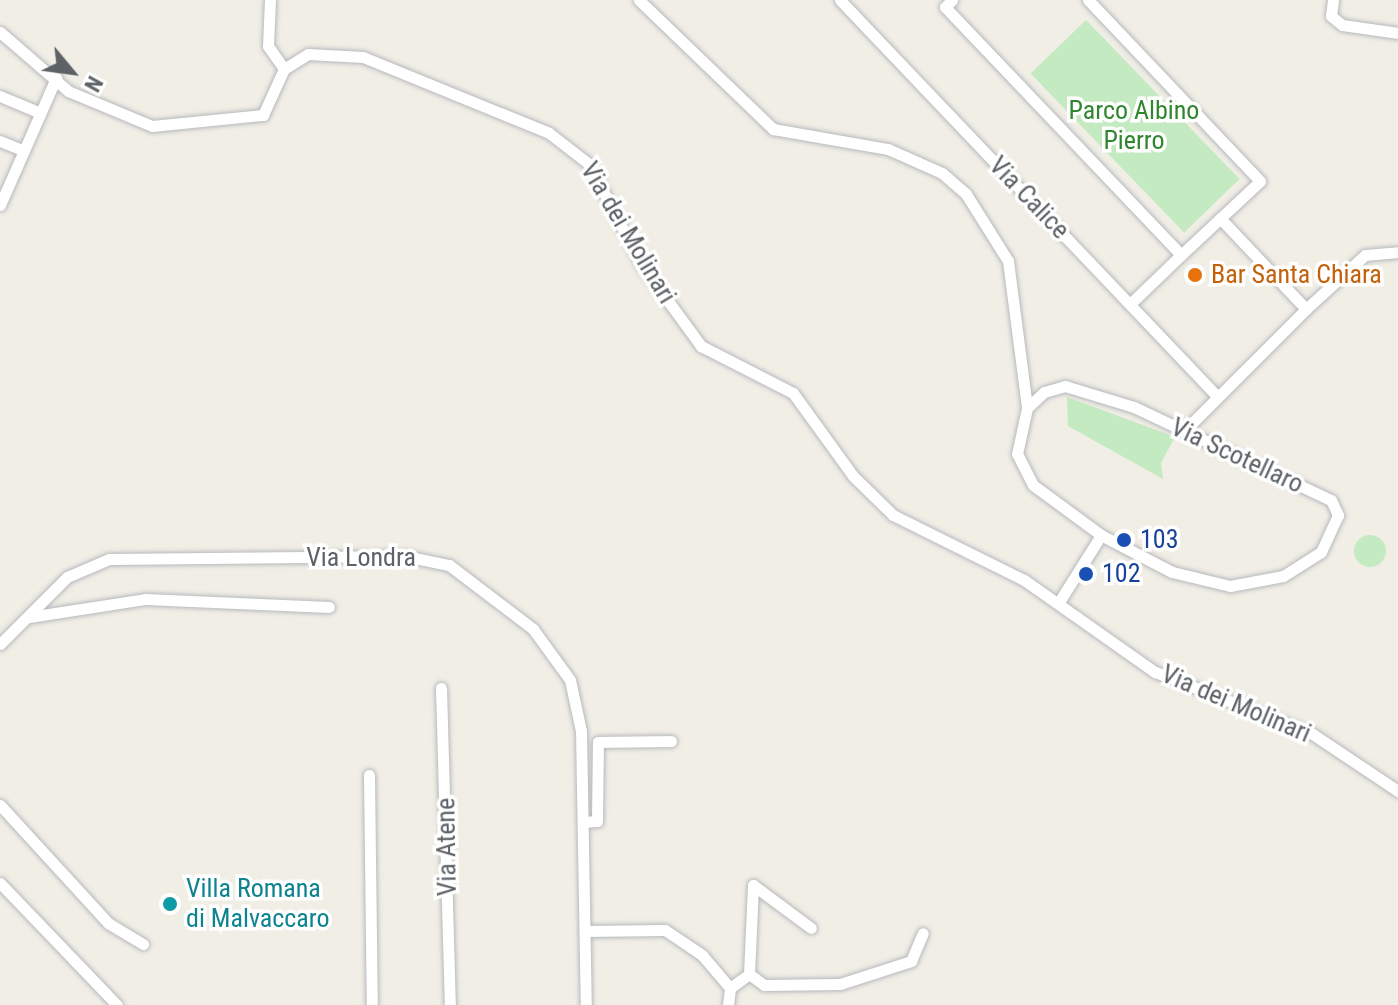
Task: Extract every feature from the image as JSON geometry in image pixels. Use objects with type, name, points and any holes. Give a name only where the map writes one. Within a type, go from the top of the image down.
[{"type":"street","points":[[0,32],[56,78],[129,121],[177,129],[263,115],[284,69],[268,46],[270,0]]},
{"type":"street","points":[[639,0],[773,129],[888,149],[942,173],[966,194],[1008,261],[1027,408]]},
{"type":"street","name":"Via Calice","points":[[840,0],[1217,396]]},
{"type":"street","points":[[952,0],[945,7],[1181,255]]},
{"type":"street","points":[[1088,0],[1260,181],[1130,304]]},
{"type":"street","points":[[1333,0],[1331,16],[1342,25],[1398,33]]},
{"type":"street","name":"Via dei Molinari","points":[[284,69],[308,54],[363,57],[462,93],[575,149],[597,176],[641,264],[701,346],[793,393],[853,476],[893,515],[1059,602],[1155,672],[1296,726],[1398,791]]},
{"type":"street","points":[[0,205],[38,112],[56,78]]},
{"type":"street","points":[[0,96],[38,112]]},
{"type":"street","points":[[0,141],[22,150]]},
{"type":"street","points":[[1220,218],[1306,309]]},
{"type":"street","points":[[1185,430],[1306,309],[1365,255],[1398,252]]},
{"type":"street","name":"Via Scotellaro","points":[[1079,387],[1185,430],[1331,500],[1338,515],[1321,552],[1283,576],[1230,586],[1172,572],[1101,535],[1044,496],[1022,470],[1015,442],[1027,408],[1044,392],[1079,387]]},
{"type":"street","points":[[1059,602],[1101,535]]},
{"type":"street","name":"Via Londra","points":[[0,644],[67,577],[109,559],[437,561],[507,606],[561,663],[581,731],[586,1005]]},
{"type":"street","points":[[24,618],[63,606],[145,599],[329,607]]},
{"type":"street","name":"Via Atene","points":[[441,688],[450,1005]]},
{"type":"street","points":[[584,822],[597,821],[598,742],[671,741]]},
{"type":"street","points":[[369,775],[372,1005]]},
{"type":"street","points":[[0,805],[108,923],[143,944]]},
{"type":"street","points":[[0,883],[117,1005]]},
{"type":"street","points":[[749,974],[753,885],[811,928]]},
{"type":"street","points":[[585,931],[665,930],[702,955],[730,988]]},
{"type":"street","points":[[749,974],[764,985],[840,984],[911,961],[923,933]]},
{"type":"street","points":[[728,1005],[730,988],[749,974]]},
{"type":"green space","name":"Parco Albino Pierro","points":[[1086,20],[1240,179],[1184,232],[1031,73]]},
{"type":"green space","points":[[1067,397],[1175,437],[1161,463],[1163,479],[1068,426]]},
{"type":"green space","points":[[1370,535],[1381,540],[1386,551],[1381,562],[1370,567],[1359,562],[1354,551],[1359,540]]},
{"type":"place","name":"Bar Santa Chiara","points":[[1195,275]]},
{"type":"place","name":"103","points":[[1124,540]]},
{"type":"place","name":"102","points":[[1086,574]]},
{"type":"place","name":"Villa Romana di Malvaccaro","points":[[170,904]]}]
